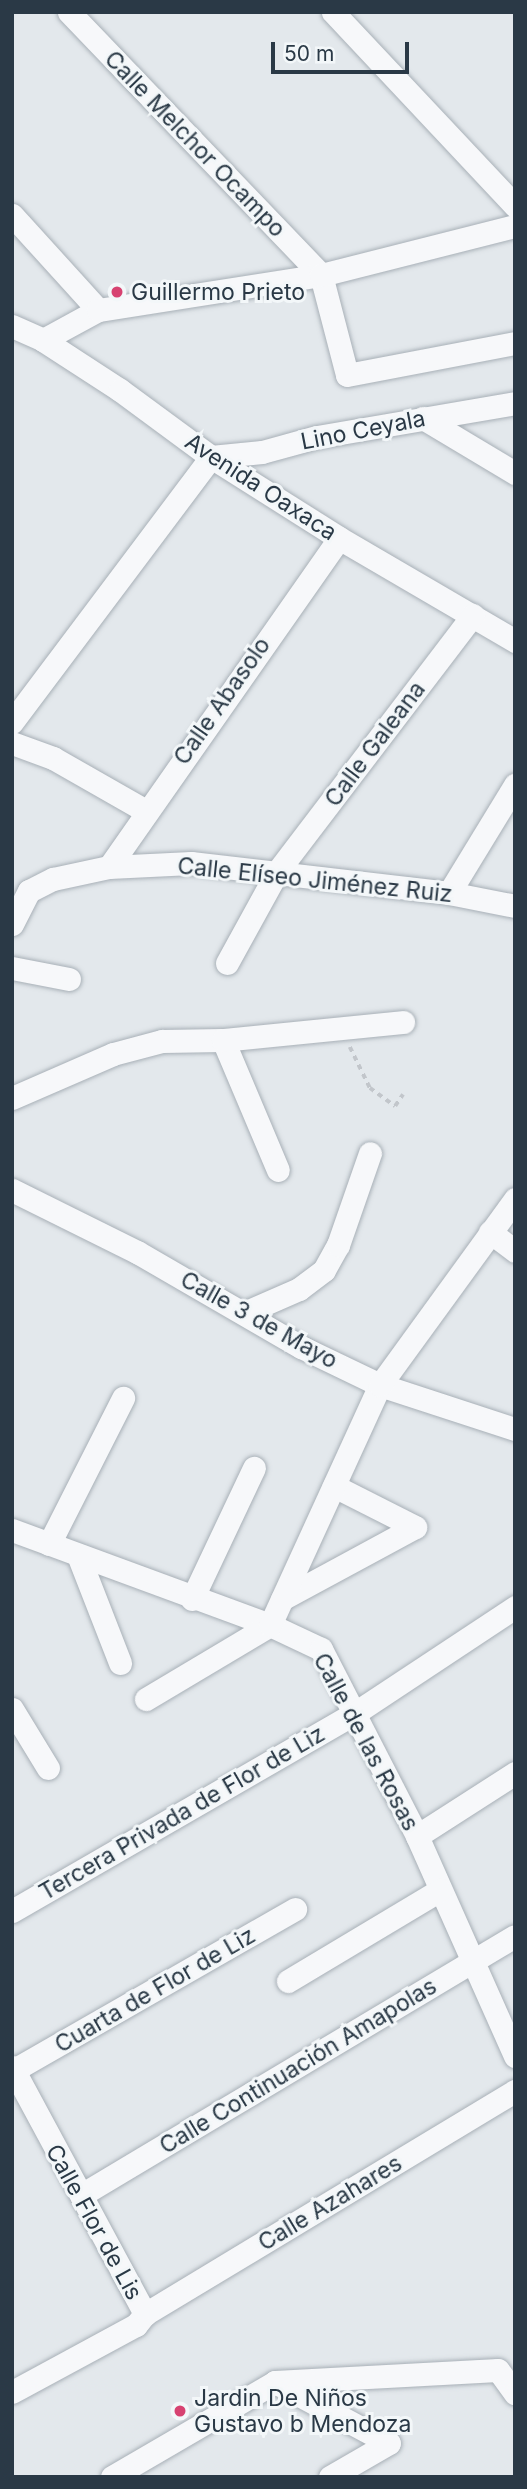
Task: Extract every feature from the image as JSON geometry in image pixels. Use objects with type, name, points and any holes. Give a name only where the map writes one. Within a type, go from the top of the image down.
[{"type":"street","name":"Calle Melchor Ocampo","points":[[69,12],[321,275]]},
{"type":"street","points":[[333,12],[515,206]]},
{"type":"street","points":[[12,215],[98,310]]},
{"type":"street","points":[[43,340],[98,310],[321,275],[515,226]]},
{"type":"street","points":[[321,275],[347,375],[515,343]]},
{"type":"street","name":"Avenida Oaxaca","points":[[12,326],[43,340],[211,457],[339,538],[515,641]]},
{"type":"street","name":"Lino Ceyala","points":[[211,457],[262,452],[423,418],[515,403]]},
{"type":"street","points":[[423,418],[515,473]]},
{"type":"street","points":[[12,722],[211,457]]},
{"type":"street","name":"Calle Abasolo","points":[[108,867],[339,538]]},
{"type":"street","name":"Calle Galeana","points":[[228,963],[276,873],[472,615]]},
{"type":"street","points":[[12,743],[53,758],[146,811]]},
{"type":"street","points":[[449,893],[515,785]]},
{"type":"street","name":"Calle Elíseo Jiménez Ruiz","points":[[12,923],[29,891],[53,879],[108,867],[191,863],[449,893],[515,906]]},
{"type":"street","points":[[12,968],[69,979]]},
{"type":"street","points":[[12,1098],[138,1047],[162,1041],[223,1040],[403,1022]]},
{"type":"street","points":[[223,1040],[278,1170]]},
{"type":"street","points":[[244,1313],[299,1289],[324,1270],[338,1245],[369,1153]]},
{"type":"street","name":"Calle 3 de Mayo","points":[[12,1190],[137,1252],[301,1347],[380,1385],[515,1429]]},
{"type":"street","points":[[146,1699],[270,1625],[380,1385],[515,1199]]},
{"type":"street","points":[[490,1232],[515,1251]]},
{"type":"street","points":[[48,1544],[123,1398]]},
{"type":"street","points":[[192,1599],[254,1468]]},
{"type":"street","points":[[282,1599],[415,1527],[334,1486]]},
{"type":"street","name":"Calle de las Rosas","points":[[12,1530],[192,1599],[270,1625],[321,1649],[352,1715],[417,1836],[471,1963],[507,2015],[515,2056]]},
{"type":"street","points":[[78,1555],[120,1663]]},
{"type":"street","name":"Tercera Privada de Flor de Liz","points":[[12,1911],[352,1715],[515,1607]]},
{"type":"street","points":[[12,1709],[48,1768]]},
{"type":"street","points":[[417,1836],[515,1773]]},
{"type":"street","points":[[288,1981],[440,1890]]},
{"type":"street","name":"Cuarta de Flor de Liz","points":[[13,2068],[295,1909]]},
{"type":"street","name":"Calle Continuación Amapolas","points":[[81,2195],[515,1936]]},
{"type":"street","name":"Calle Flor de Lis","points":[[12,2392],[136,2325],[145,2314],[13,2068]]},
{"type":"street","name":"Calle Azahares","points":[[145,2314],[515,2091]]},
{"type":"street","points":[[112,2477],[275,2382],[498,2370],[515,2393]]},
{"type":"street","points":[[275,2382],[389,2443],[330,2477]]},
{"type":"path","points":[[341,1029],[370,1088],[395,1105],[403,1094]]},
{"type":"place","name":"Guillermo Prieto","points":[[117,292]]},
{"type":"place","name":"Jardin De Niños Gustavo b Mendoza","points":[[180,2411]]}]
